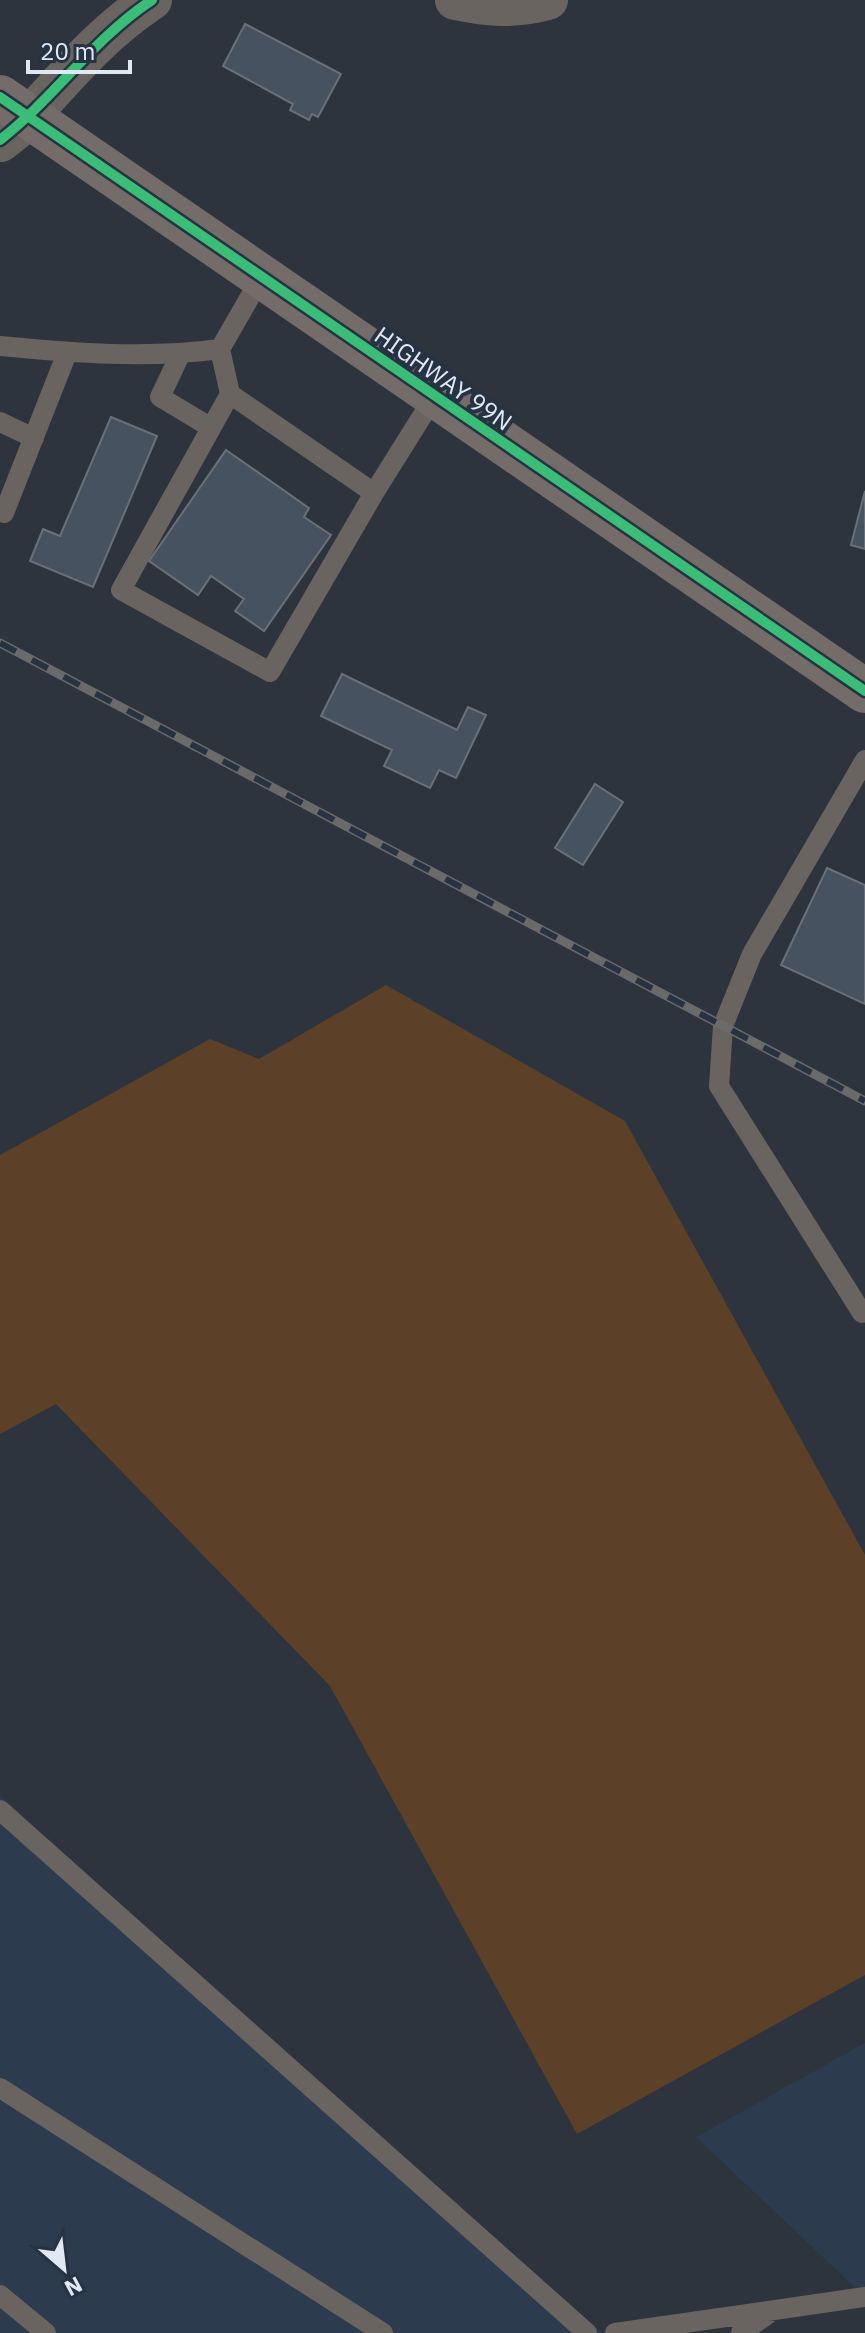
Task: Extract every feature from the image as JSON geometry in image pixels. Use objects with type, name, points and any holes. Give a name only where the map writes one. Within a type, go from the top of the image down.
[{"type":"main road","name":"HIGHWAY 99N","points":[[10,118],[262,276],[865,691]]},
{"type":"street","points":[[10,118],[119,22],[152,0]]},
{"type":"street","points":[[455,0],[520,8],[548,0]]},
{"type":"lane","points":[[262,276],[220,349],[230,394],[374,493]]},
{"type":"lane","points":[[0,346],[67,353],[180,355],[220,349]]},
{"type":"lane","points":[[4,513],[67,353]]},
{"type":"lane","points":[[180,355],[160,397],[210,427]]},
{"type":"lane","points":[[230,394],[121,590],[270,672],[434,397]]},
{"type":"lane","points":[[0,422],[34,438]]},
{"type":"lane","points":[[862,1313],[719,1086],[723,1026],[752,954],[865,760]]},
{"type":"lane","points":[[0,1810],[587,2333]]},
{"type":"lane","points":[[0,2088],[383,2333]]},
{"type":"lane","points":[[0,2295],[46,2333]]},
{"type":"lane","points":[[615,2333],[865,2297]]},
{"type":"lane","points":[[741,2333],[775,2310]]},
{"type":"shaded area","points":[[386,985],[625,1121],[865,1555],[865,1975],[577,2134],[330,1686],[56,1404],[0,1434],[0,1155],[210,1039],[259,1059]]},
{"type":"shaded area","points":[[0,1795],[269,2043],[603,2333],[0,2333]]},
{"type":"shaded area","points":[[865,2043],[865,2297],[696,2137]]},
{"type":"building","points":[[245,24],[341,74],[318,117],[312,114],[309,120],[290,110],[293,104],[223,66]]},
{"type":"building","points":[[111,417],[157,436],[93,587],[30,561],[43,529],[60,536]]},
{"type":"building","points":[[226,450],[309,508],[304,517],[331,535],[264,631],[235,611],[244,599],[211,576],[198,595],[149,561]]},
{"type":"building","points":[[865,491],[865,549],[851,545]]},
{"type":"building","points":[[342,674],[457,730],[468,707],[486,715],[456,778],[439,770],[430,788],[384,766],[392,750],[321,716]]},
{"type":"building","points":[[595,784],[623,802],[583,865],[555,848]]},
{"type":"building","points":[[827,868],[865,885],[865,1004],[781,965]]},
{"type":"railway","points":[[0,643],[865,1101]]},
{"type":"cycle path","points":[[0,140],[111,32],[152,0]]},
{"type":"cycle path","points":[[0,97],[865,691]]}]
